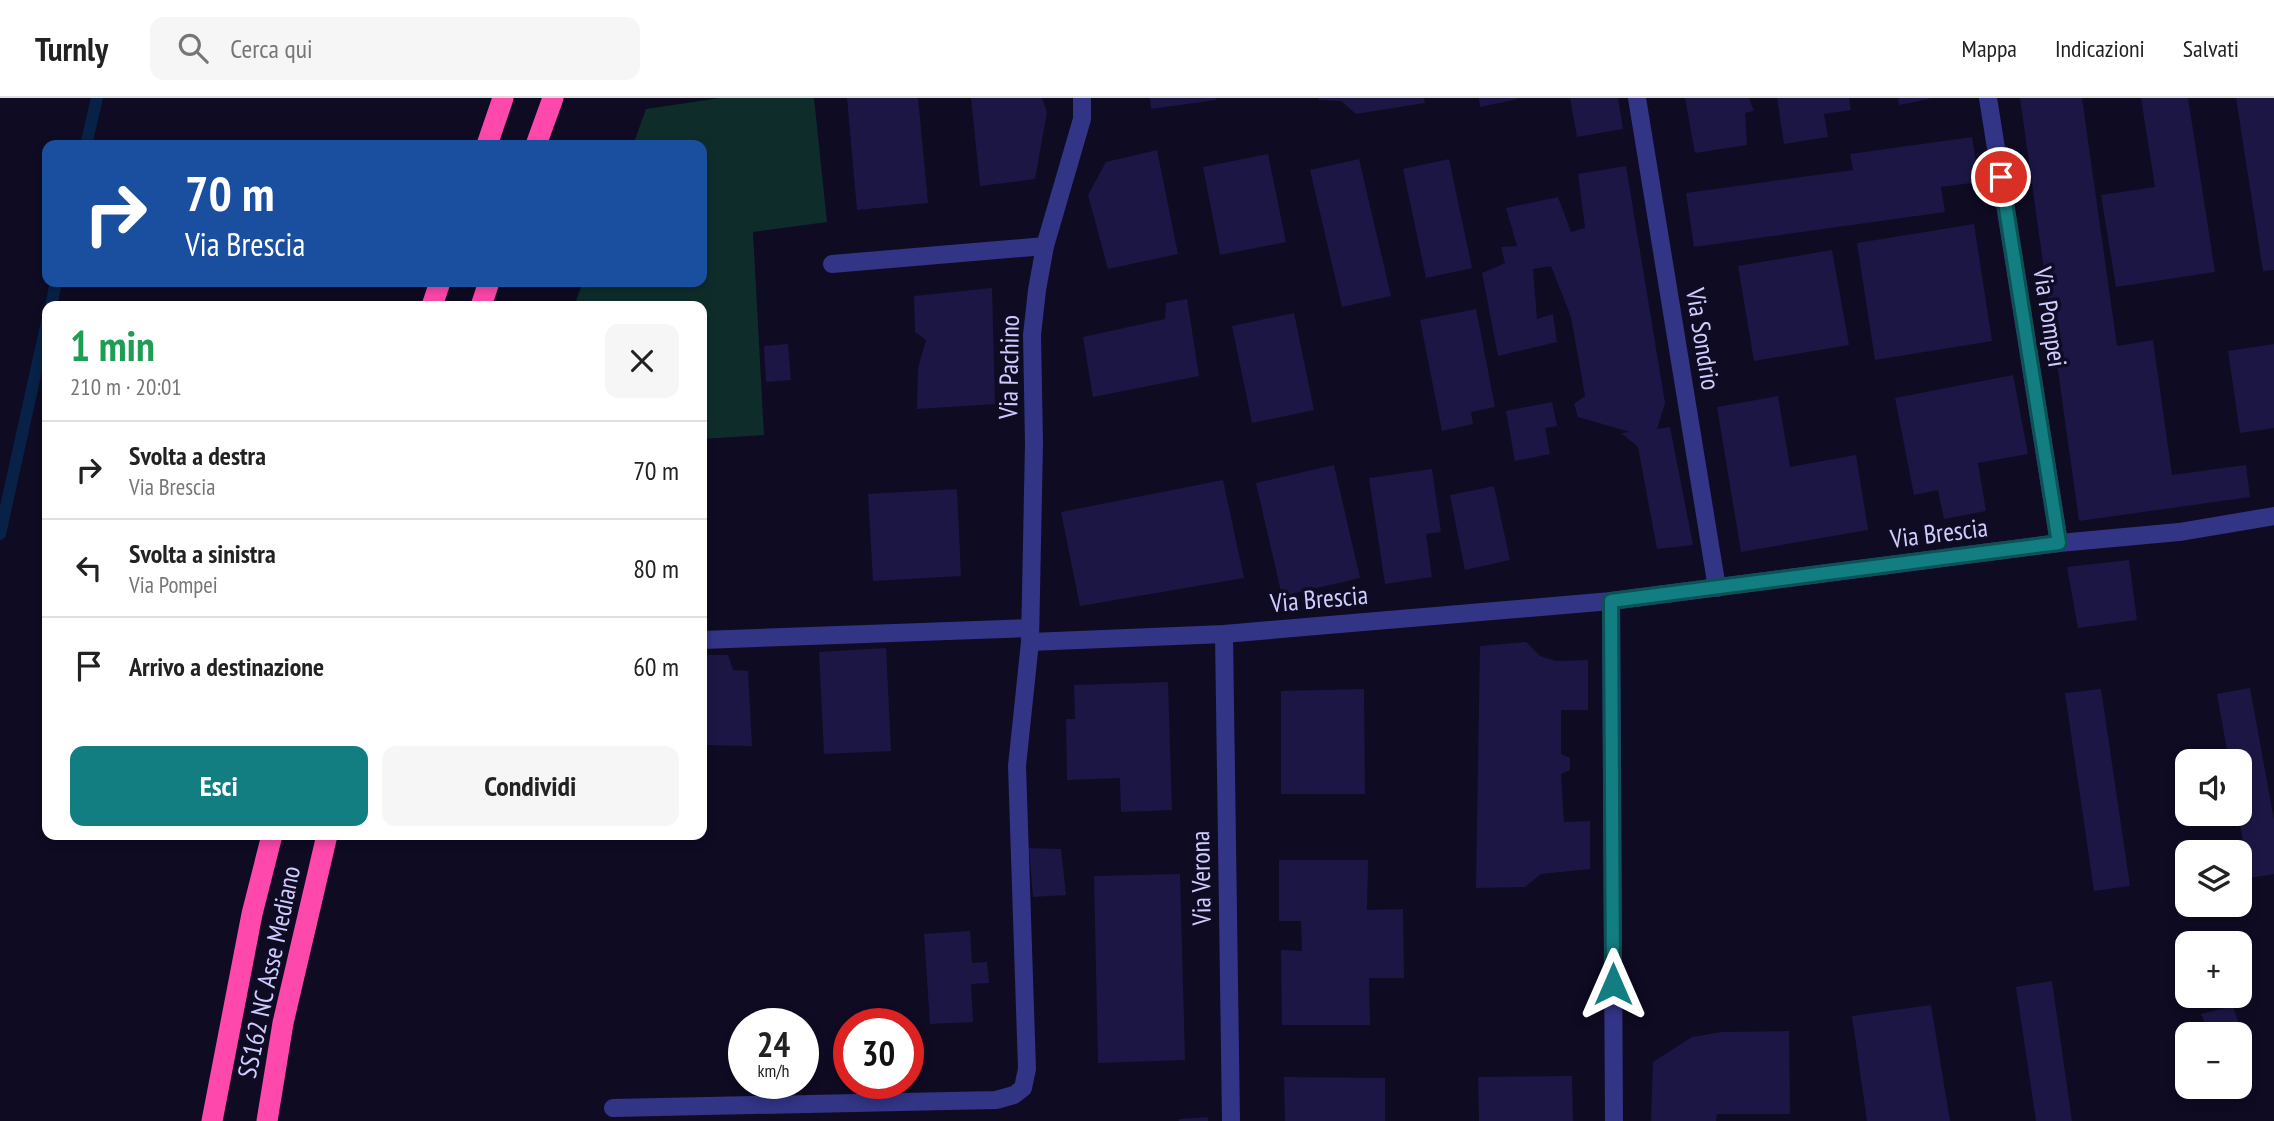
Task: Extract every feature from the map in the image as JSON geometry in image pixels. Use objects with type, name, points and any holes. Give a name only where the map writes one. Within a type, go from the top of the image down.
[{"type":"highway","points":[[489,140],[503,98]]},
{"type":"highway","points":[[538,140],[553,98]]},
{"type":"highway","name":"SS162 NC Asse Mediano","points":[[212,1121],[252,914],[271,840]]},
{"type":"highway","name":"SS162 NC Asse Mediano","points":[[267,1121],[283,1023],[326,840]]},
{"type":"street","name":"Via Pachino","points":[[613,1108],[996,1100],[1014,1095],[1023,1088],[1027,1069],[1017,766],[1030,635],[1034,443],[1032,335],[1045,246],[1082,119],[1082,98]]},
{"type":"street","name":"Via Sondrio","points":[[1637,98],[1717,588]]},
{"type":"street","name":"Via Pompei","points":[[1988,98],[2059,543]]},
{"type":"street","points":[[832,264],[1045,246]]},
{"type":"street","name":"Via Brescia","points":[[707,640],[1223,634],[1611,601],[2059,543],[2179,532],[2274,516]]},
{"type":"street","points":[[1611,601],[1614,1121]]},
{"type":"street","name":"Via Verona","points":[[1223,634],[1231,1121]]},
{"type":"green space","points":[[720,98],[814,98],[827,222],[753,232],[764,435],[707,439],[707,301],[576,301],[581,287],[707,287],[707,140],[635,140],[646,109]]},
{"type":"building","points":[[847,98],[918,98],[928,203],[857,210]]},
{"type":"building","points":[[971,98],[1042,98],[1047,112],[1035,179],[980,186]]},
{"type":"building","points":[[1150,98],[1216,98],[1216,100],[1151,109]]},
{"type":"building","points":[[1319,98],[1424,98],[1425,103],[1356,114],[1341,101]]},
{"type":"building","points":[[1479,98],[1518,98],[1518,99],[1480,107]]},
{"type":"building","points":[[1570,98],[1618,98],[1623,129],[1577,137]]},
{"type":"building","points":[[1685,98],[1749,98],[1754,111],[1745,113],[1747,145],[1695,153]]},
{"type":"building","points":[[1777,98],[1849,98],[1851,110],[1824,114],[1828,137],[1784,144]]},
{"type":"building","points":[[1898,98],[1929,98],[1929,99],[1899,105]]},
{"type":"building","points":[[2020,98],[2082,98],[2117,346],[2153,340],[2172,475],[2246,465],[2250,497],[2079,521]]},
{"type":"building","points":[[2141,98],[2188,98],[2215,272],[2116,287],[2101,195],[2155,187]]},
{"type":"building","points":[[2236,98],[2274,98],[2274,270],[2263,271]]},
{"type":"building","points":[[1972,137],[1979,182],[1941,187],[1945,212],[1694,247],[1686,193],[1853,170],[1850,154]]},
{"type":"building","points":[[1157,150],[1178,254],[1108,269],[1088,195],[1106,162]]},
{"type":"building","points":[[1268,154],[1286,242],[1220,255],[1203,167]]},
{"type":"building","points":[[1359,159],[1391,296],[1342,307],[1310,170]]},
{"type":"building","points":[[1449,159],[1472,268],[1426,278],[1403,169]]},
{"type":"building","points":[[1626,166],[1665,403],[1657,429],[1670,427],[1693,545],[1657,549],[1638,447],[1621,433],[1630,432],[1578,417],[1574,404],[1585,396],[1571,317],[1551,266],[1533,269],[1537,319],[1553,314],[1557,342],[1498,356],[1482,273],[1505,263],[1501,247],[1517,246],[1506,208],[1558,197],[1571,232],[1585,228],[1578,174]]},
{"type":"building","points":[[1974,224],[1992,341],[1875,360],[1857,243]]},
{"type":"building","points":[[1832,250],[1849,345],[1754,361],[1738,266]]},
{"type":"building","points":[[992,288],[995,404],[917,409],[918,368],[926,340],[915,332],[914,296]]},
{"type":"building","points":[[1187,299],[1199,376],[1093,397],[1083,337],[1165,319],[1166,303]]},
{"type":"building","points":[[1476,309],[1495,407],[1471,412],[1473,424],[1442,431],[1420,320]]},
{"type":"building","points":[[1294,313],[1314,410],[1252,423],[1232,326]]},
{"type":"building","points":[[788,344],[791,380],[766,382],[764,346]]},
{"type":"building","points":[[2274,344],[2274,428],[2240,433],[2228,351]]},
{"type":"building","points":[[2013,375],[2028,454],[1978,463],[1986,511],[1944,519],[1938,490],[1914,495],[1895,398]]},
{"type":"building","points":[[1778,396],[1790,467],[1856,455],[1868,530],[1741,552],[1717,407]]},
{"type":"building","points":[[1552,402],[1557,426],[1545,428],[1550,454],[1515,461],[1506,411]]},
{"type":"building","points":[[1334,465],[1360,578],[1282,596],[1256,483]]},
{"type":"building","points":[[1432,469],[1441,532],[1426,534],[1432,577],[1385,584],[1369,478]]},
{"type":"building","points":[[1223,480],[1244,578],[1080,606],[1061,512]]},
{"type":"building","points":[[1494,486],[1510,560],[1465,570],[1450,495]]},
{"type":"building","points":[[957,489],[961,576],[873,581],[868,494]]},
{"type":"building","points":[[2129,560],[2137,620],[2078,628],[2067,567]]},
{"type":"building","points":[[1526,642],[1540,656],[1556,661],[1588,660],[1588,710],[1561,710],[1561,754],[1570,758],[1570,770],[1561,774],[1564,822],[1590,821],[1590,869],[1541,874],[1525,887],[1476,888],[1480,646]]},
{"type":"building","points":[[886,648],[891,751],[824,754],[819,652]]},
{"type":"building","points":[[707,655],[728,655],[733,670],[748,671],[752,746],[707,745]]},
{"type":"building","points":[[1168,682],[1172,810],[1121,812],[1120,778],[1067,780],[1066,719],[1075,719],[1074,685]]},
{"type":"building","points":[[2250,688],[2274,820],[2274,874],[2252,878],[2252,840],[2243,840],[2240,826],[2252,826],[2252,749],[2227,749],[2217,694]]},
{"type":"building","points":[[1364,689],[1365,794],[1281,794],[1281,691]]},
{"type":"building","points":[[2101,689],[2130,886],[2094,891],[2065,693]]},
{"type":"building","points":[[1029,848],[1061,849],[1066,895],[1033,897]]},
{"type":"building","points":[[1279,860],[1368,860],[1367,910],[1403,909],[1404,978],[1369,978],[1370,1025],[1282,1025],[1281,950],[1302,951],[1301,921],[1279,921]]},
{"type":"building","points":[[1180,874],[1185,1060],[1098,1063],[1094,876]]},
{"type":"building","points":[[970,931],[972,963],[987,962],[989,983],[971,984],[973,1022],[930,1024],[924,934]]},
{"type":"building","points":[[2052,981],[2072,1121],[2036,1121],[2016,987]]},
{"type":"building","points":[[1931,1005],[1950,1121],[1867,1121],[1852,1016]]},
{"type":"building","points":[[2234,1008],[2238,1022],[2204,1022],[2201,1014]]},
{"type":"building","points":[[1789,1031],[1790,1114],[1717,1114],[1716,1121],[1651,1121],[1653,1062],[1692,1037],[1722,1032]]},
{"type":"building","points":[[1572,1076],[1573,1121],[1479,1121],[1478,1077]]},
{"type":"building","points":[[1284,1077],[1385,1078],[1385,1121],[1285,1121]]},
{"type":"building","points":[[1208,1117],[1208,1121],[1179,1121],[1179,1119]]},
{"type":"waterway","points":[[87,140],[97,98]]},
{"type":"waterway","points":[[52,301],[55,287]]},
{"type":"waterway","points":[[0,534],[42,344]]},
{"type":"route","points":[[1613,984],[1611,601],[2059,543],[2001,177]]}]
